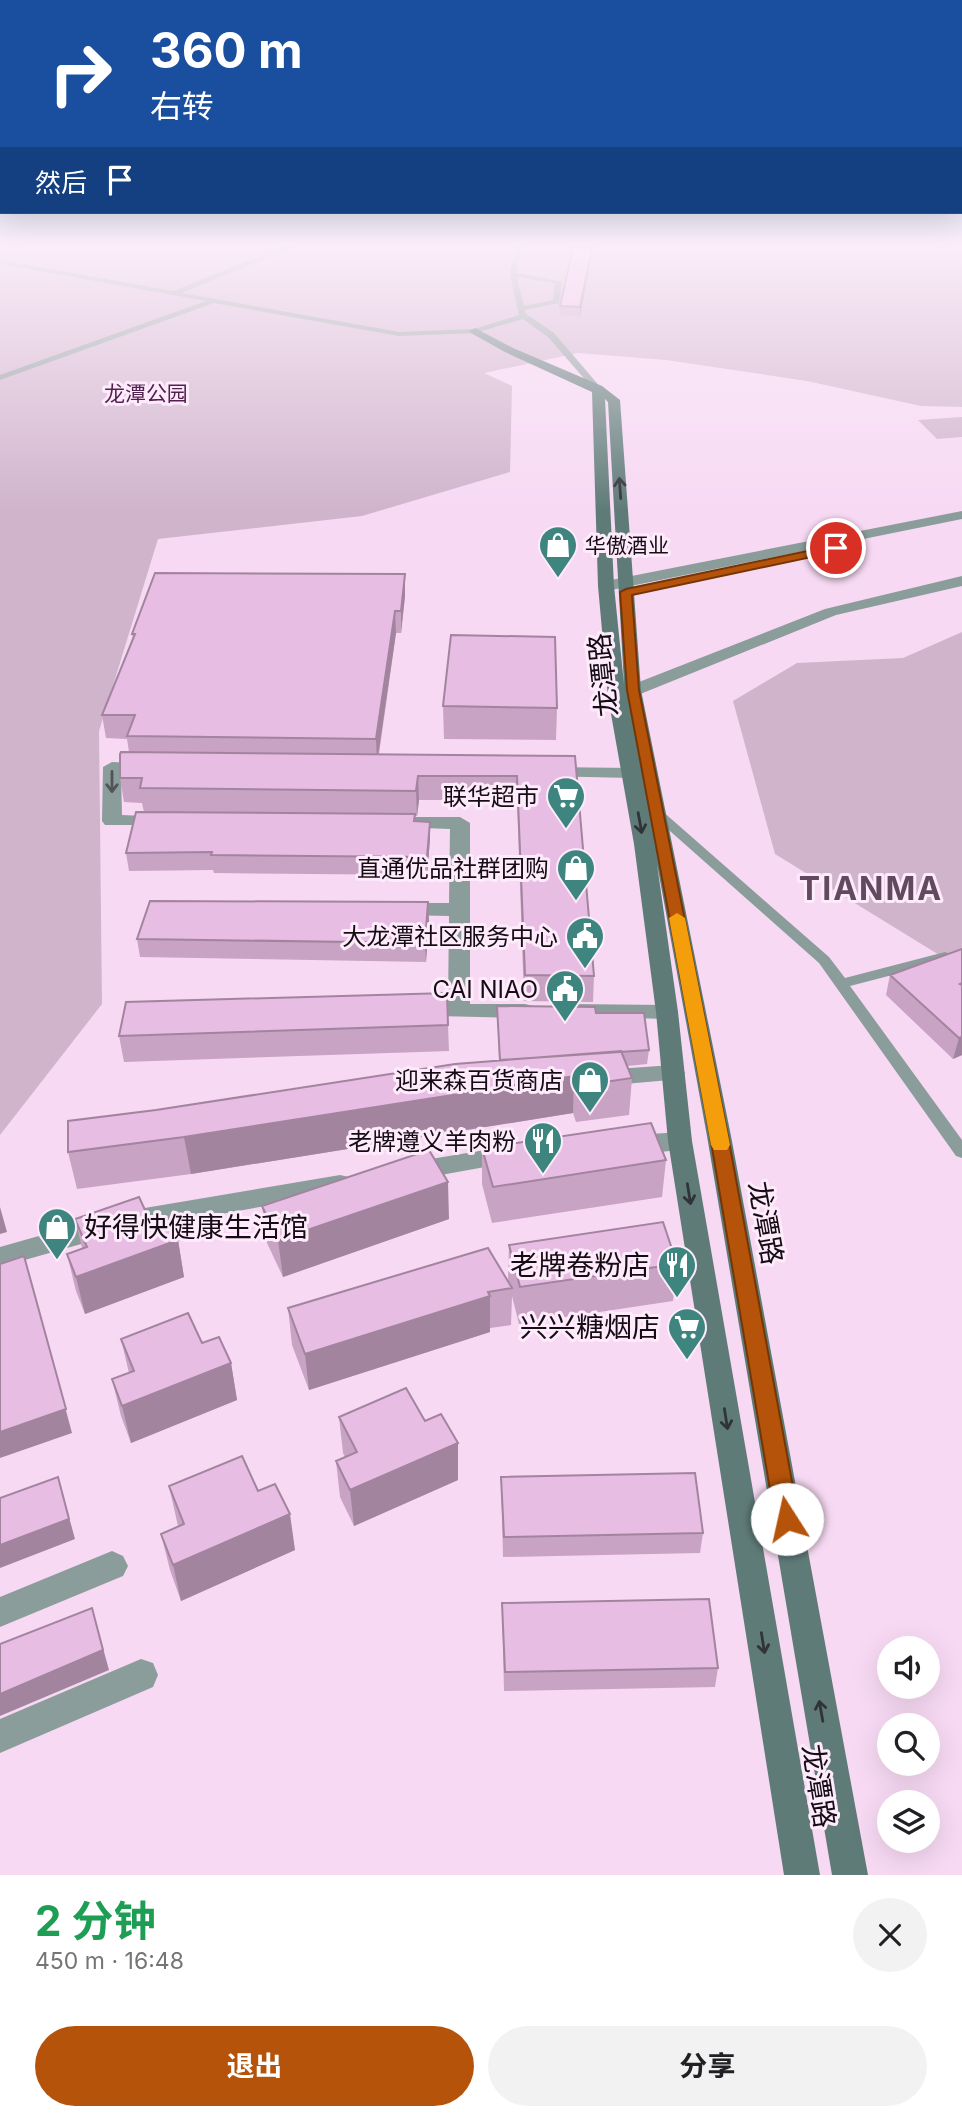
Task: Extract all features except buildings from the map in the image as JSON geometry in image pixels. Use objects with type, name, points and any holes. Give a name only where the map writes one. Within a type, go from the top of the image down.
[{"type":"street","points":[[480,334],[492,343],[598,389],[614,400],[624,556],[617,589]]},
{"type":"street","points":[[598,389],[606,556],[617,589]]},
{"type":"street","points":[[617,589],[915,532],[931,520],[962,515]]},
{"type":"street","points":[[606,556],[624,556]]},
{"type":"street","points":[[625,693],[831,612],[962,581]]},
{"type":"street","name":"龙潭路","points":[[617,589],[631,773],[667,1012],[680,1141],[802,1875]]},
{"type":"street","name":"龙潭路","points":[[625,693],[657,813],[719,1136],[850,1875]]},
{"type":"street","points":[[167,768],[112,767],[112,821],[182,821]]},
{"type":"street","points":[[536,772],[631,773]]},
{"type":"street","points":[[377,823],[460,823],[459,1011]]},
{"type":"street","points":[[377,909],[460,910]]},
{"type":"street","points":[[419,1010],[667,1012]]},
{"type":"street","points":[[577,1080],[673,1073]]},
{"type":"street","points":[[610,1144],[652,1139],[680,1141]]},
{"type":"street","points":[[393,1175],[527,1153]]},
{"type":"street","points":[[0,1257],[127,1222],[366,1180]]},
{"type":"street","points":[[0,1612],[112,1566]]},
{"type":"street","points":[[0,1736],[141,1675]]},
{"type":"lane","points":[[0,378],[120,334]]},
{"type":"lane","points":[[550,334],[598,389]]},
{"type":"lane","points":[[657,813],[824,960],[962,1152]]},
{"type":"lane","points":[[841,984],[960,954]]},
{"type":"green space","name":"龙潭公园","points":[[0,334],[962,334],[962,407],[921,406],[807,381],[666,360],[578,353],[484,373],[512,386],[510,472],[362,516],[158,539],[99,731],[102,1004],[0,1135]]},
{"type":"green space","points":[[962,417],[962,437],[937,439],[918,420]]},
{"type":"green space","points":[[962,632],[962,969],[775,854],[733,701],[797,663],[903,658]]},
{"type":"slow traffic","points":[[677,918],[720,1145]]},
{"type":"place","name":"华傲酒业","points":[[558,579]]},
{"type":"place","name":"联华超市","points":[[566,830]]},
{"type":"place","name":"直通优品社群团购","points":[[576,902]]},
{"type":"place","name":"大龙潭社区服务中心","points":[[585,970]]},
{"type":"place","name":"CAI NIAO","points":[[565,1023]]},
{"type":"place","name":"迎来森百货商店","points":[[590,1114]]},
{"type":"place","name":"老牌遵义羊肉粉","points":[[543,1175]]},
{"type":"place","name":"好得快健康生活馆","points":[[57,1261]]},
{"type":"place","name":"老牌卷粉店","points":[[677,1299]]},
{"type":"place","name":"兴兴糖烟店","points":[[687,1361]]},
{"type":"district","name":"TIANMA","points":[[871,888]]},
{"type":"route","points":[[787,1519],[719,1136],[633,690],[626,592],[836,548]]}]
